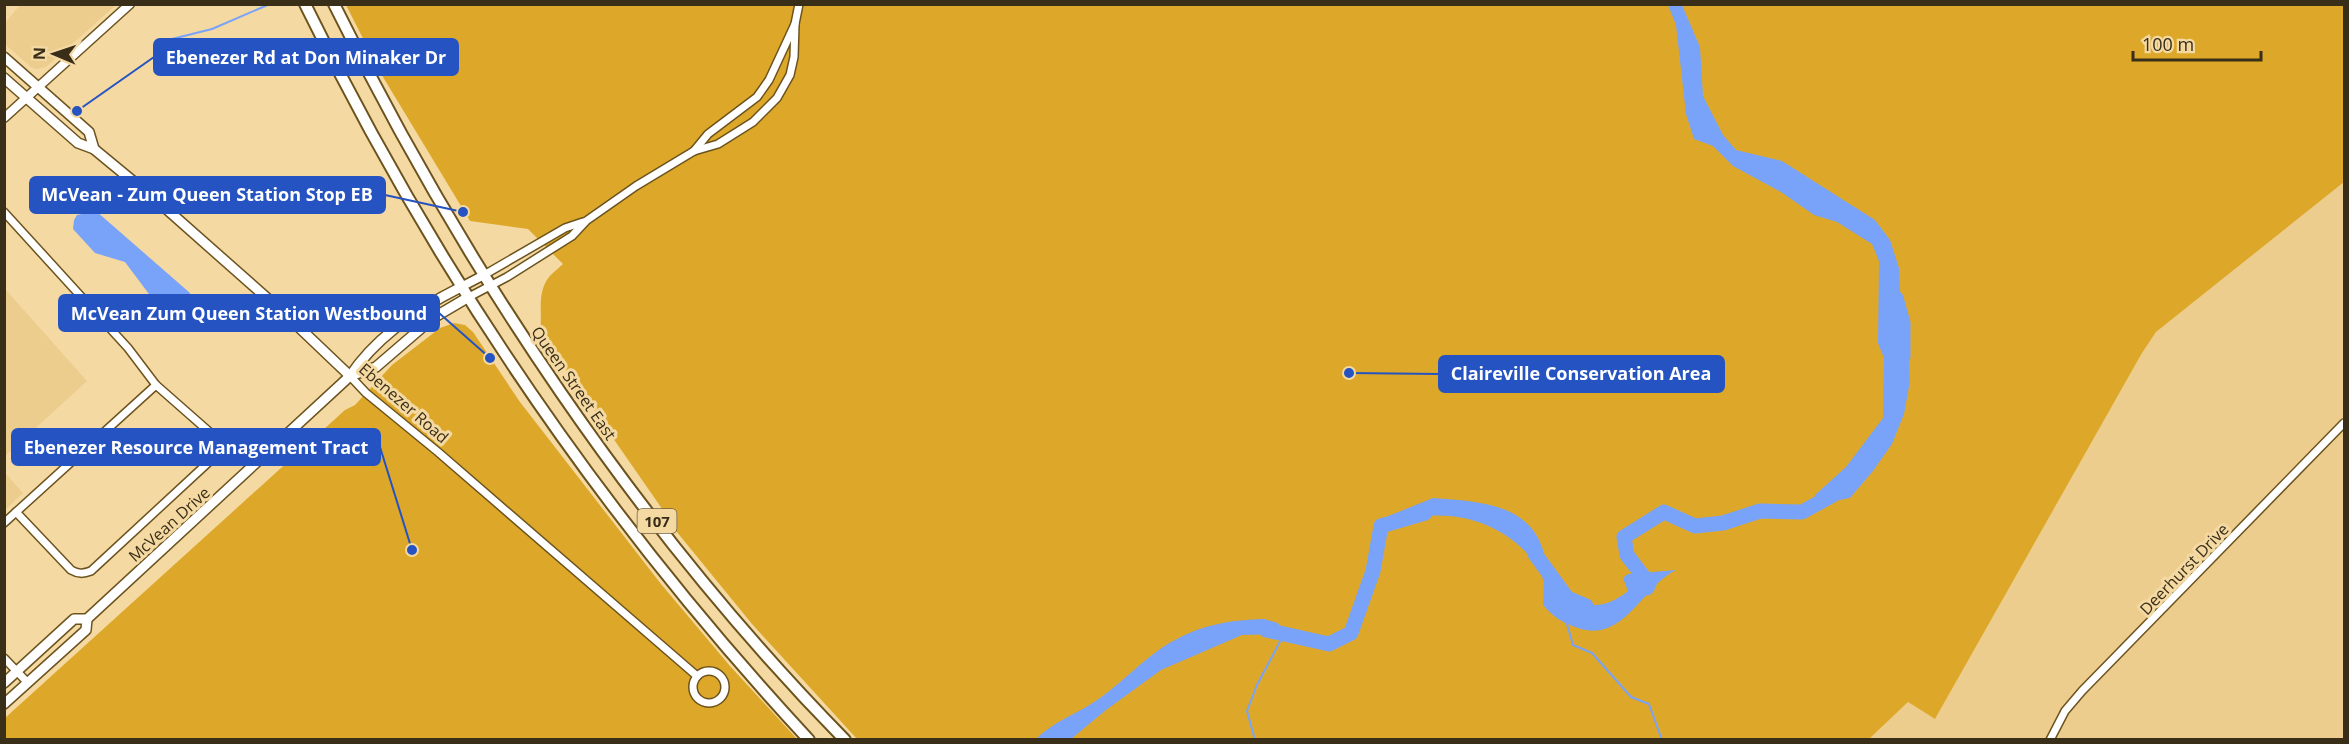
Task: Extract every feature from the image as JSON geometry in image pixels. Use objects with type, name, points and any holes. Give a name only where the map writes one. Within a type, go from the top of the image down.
[{"type":"main road","name":"107","points":[[305,4],[345,85],[404,193],[467,298],[534,398],[604,495],[701,618],[809,740]]},
{"type":"main road","name":"Queen Street East","points":[[334,4],[415,160],[491,286],[586,427],[669,538],[759,645],[845,740]]},
{"type":"main road","name":"Ebenezer Road","points":[[4,57],[89,132],[94,149]]},
{"type":"main road","name":"Ebenezer Road","points":[[4,78],[78,143],[94,149],[163,206],[285,314],[350,376]]},
{"type":"main road","name":"McVean Drive","points":[[4,704],[86,630],[87,619],[350,376],[364,355],[398,327],[442,296],[461,287]]},
{"type":"main road","name":"McVean Drive","points":[[350,376],[376,367],[427,322],[467,298]]},
{"type":"main road","name":"McVean Drive","points":[[4,683],[74,619],[87,619]]},
{"type":"street","points":[[4,118],[130,4]]},
{"type":"street","points":[[467,298],[491,286],[572,236],[586,221],[636,186],[694,151],[718,144],[753,122],[777,98],[790,75],[799,4]]},
{"type":"street","points":[[694,151],[708,134],[757,97],[778,63],[795,24]]},
{"type":"street","points":[[4,212],[128,348],[156,385],[214,436],[218,451],[99,563],[84,573],[71,570],[16,512]]},
{"type":"street","points":[[484,275],[565,228],[586,221]]},
{"type":"street","name":"McVean Drive","points":[[461,287],[484,275]]},
{"type":"street","name":"Ebenezer Road","points":[[350,376],[366,393],[447,459],[697,676]]},
{"type":"street","points":[[4,523],[156,385]]},
{"type":"street","name":"Deerhurst Drive","points":[[2050,740],[2064,711],[2344,423]]},
{"type":"street","points":[[4,658],[28,683]]},
{"type":"street","points":[[705,671],[720,675],[725,689],[721,698],[706,703],[696,697],[693,687],[697,676],[705,671]]},
{"type":"shaded area","points":[[21,4],[116,5],[46,67],[37,69],[32,68],[5,44],[5,23]]},
{"type":"shaded area","points":[[346,5],[2344,5],[2344,182],[2156,332],[1935,719],[1908,702],[1868,740],[857,739],[752,624],[663,515],[665,513],[540,333],[541,304],[545,284],[563,264],[528,229],[470,221],[380,72]]},
{"type":"shaded area","points":[[2344,182],[2344,739],[1868,740],[1908,702],[1935,719],[2156,332]]},
{"type":"shaded area","points":[[5,289],[87,381],[4,456]]},
{"type":"shaded area","points":[[454,323],[465,325],[473,332],[520,402],[661,584],[730,666],[797,739],[5,740],[5,718],[345,410],[355,405],[392,365],[440,328]]},
{"type":"shaded area","points":[[5,473],[23,493],[5,510]]},
{"type":"water","points":[[1668,5],[1682,5],[1700,47],[1703,96],[1723,135],[1736,150],[1782,161],[1875,220],[1890,240],[1899,268],[1902,332],[1909,362],[1910,381],[1904,414],[1892,444],[1850,498],[1814,505],[1815,495],[1846,467],[1883,418],[1884,358],[1878,343],[1879,261],[1872,244],[1837,222],[1814,215],[1781,192],[1733,166],[1713,146],[1694,139],[1686,114],[1676,25]]},
{"type":"water","points":[[96,211],[190,293],[191,303],[175,314],[150,308],[152,303],[149,294],[125,262],[95,253],[73,229],[77,215]]},
{"type":"water","points":[[1433,498],[1491,505],[1523,520],[1535,532],[1543,549],[1547,572],[1543,574],[1517,543],[1501,532],[1465,518],[1426,516],[1405,519],[1375,532],[1376,526],[1391,515]]},
{"type":"water","points":[[1676,570],[1653,588],[1620,621],[1608,628],[1594,631],[1578,628],[1559,619],[1543,605],[1544,580],[1574,600],[1595,605],[1616,599],[1628,591],[1623,578],[1628,574]]},
{"type":"water","points":[[1264,619],[1278,623],[1284,634],[1242,635],[1161,670],[1071,739],[1036,739],[1057,723],[1104,695],[1154,653],[1175,640],[1218,624]]},
{"type":"waterway","points":[[172,39],[212,29],[270,4]]},
{"type":"waterway","points":[[1896,298],[1903,323],[1903,357]]},
{"type":"waterway","points":[[1647,588],[1649,584],[1627,555],[1624,537],[1664,512],[1695,526],[1723,523],[1760,511],[1802,512],[1833,495]]},
{"type":"waterway","points":[[1266,630],[1329,644],[1351,633],[1373,571],[1381,526],[1425,513]]},
{"type":"waterway","points":[[1535,554],[1567,598],[1586,606]]},
{"type":"waterway","points":[[1543,574],[1544,580]]},
{"type":"waterway","points":[[1567,624],[1573,645],[1592,653],[1631,697],[1649,704],[1662,740]]},
{"type":"waterway","points":[[1255,740],[1247,711],[1257,685],[1284,634]]},
{"type":"place","name":"Ebenezer Rd at Don Minaker Dr","points":[[77,111]]},
{"type":"place","name":"McVean - Zum Queen Station Stop EB","points":[[463,212]]},
{"type":"place","name":"McVean Zum Queen Station Westbound","points":[[490,358]]},
{"type":"place","name":"Claireville Conservation Area","points":[[1349,373]]},
{"type":"place","name":"Ebenezer Resource Management Tract","points":[[412,550]]}]
